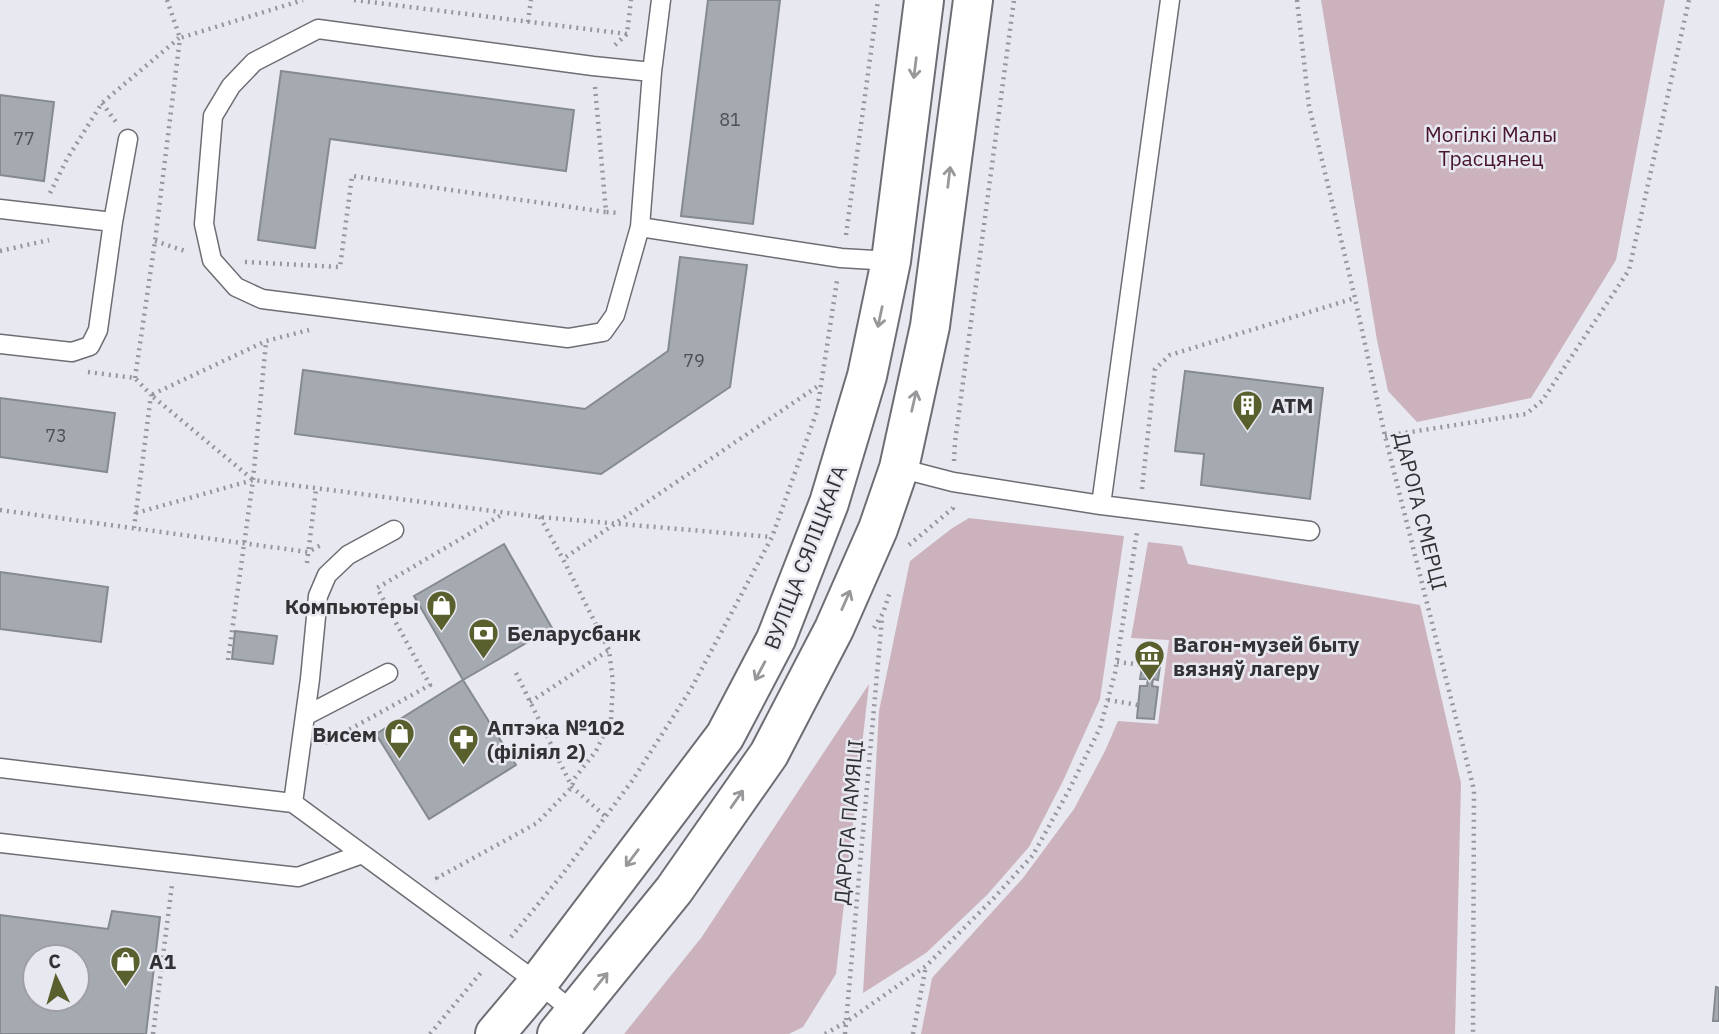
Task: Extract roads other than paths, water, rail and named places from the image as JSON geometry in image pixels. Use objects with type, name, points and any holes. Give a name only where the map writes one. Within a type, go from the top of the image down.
[{"type":"main road","name":"ВУЛІЦА СЯЛІЦКАГА","points":[[495,1034],[538,983],[725,736],[776,639],[829,503],[867,376],[891,261],[924,0]]},
{"type":"main road","points":[[566,1023],[674,890],[769,754],[834,629],[878,529],[899,468],[930,326],[973,0]]},
{"type":"lane","points":[[652,72],[318,29],[254,62],[231,86],[213,116],[204,225],[212,260],[236,287],[262,299],[568,338],[603,332],[615,315],[641,221],[652,72],[661,0]]},
{"type":"lane","points":[[1101,505],[1170,0]]},
{"type":"lane","points":[[0,344],[72,352],[90,346],[98,330],[128,139]]},
{"type":"lane","points":[[0,209],[113,222]]},
{"type":"lane","points":[[641,221],[841,258],[891,261]]},
{"type":"lane","points":[[899,468],[953,482],[1101,505],[1310,531]]},
{"type":"lane","points":[[293,803],[318,596],[327,575],[348,555],[394,530]]},
{"type":"lane","points":[[305,716],[388,673]]},
{"type":"lane","points":[[0,768],[293,803],[538,983],[566,1023]]},
{"type":"lane","points":[[0,843],[298,877],[362,853]]},
{"type":"place","name":"АТМ","points":[[1248,432]]},
{"type":"place","name":"Компьютеры","points":[[442,633]]},
{"type":"place","name":"Беларусбанк","points":[[484,660]]},
{"type":"place","name":"Вагон-музей быту вязняў лагеру","points":[[1150,683]]},
{"type":"place","name":"Висем","points":[[400,761]]},
{"type":"place","name":"Аптэка №102 (філіял 2)","points":[[464,766]]},
{"type":"place","name":"A1","points":[[126,988]]},
{"type":"park label","name":"Могілкі Малы Трасцянец","points":[[1491,146]]}]
